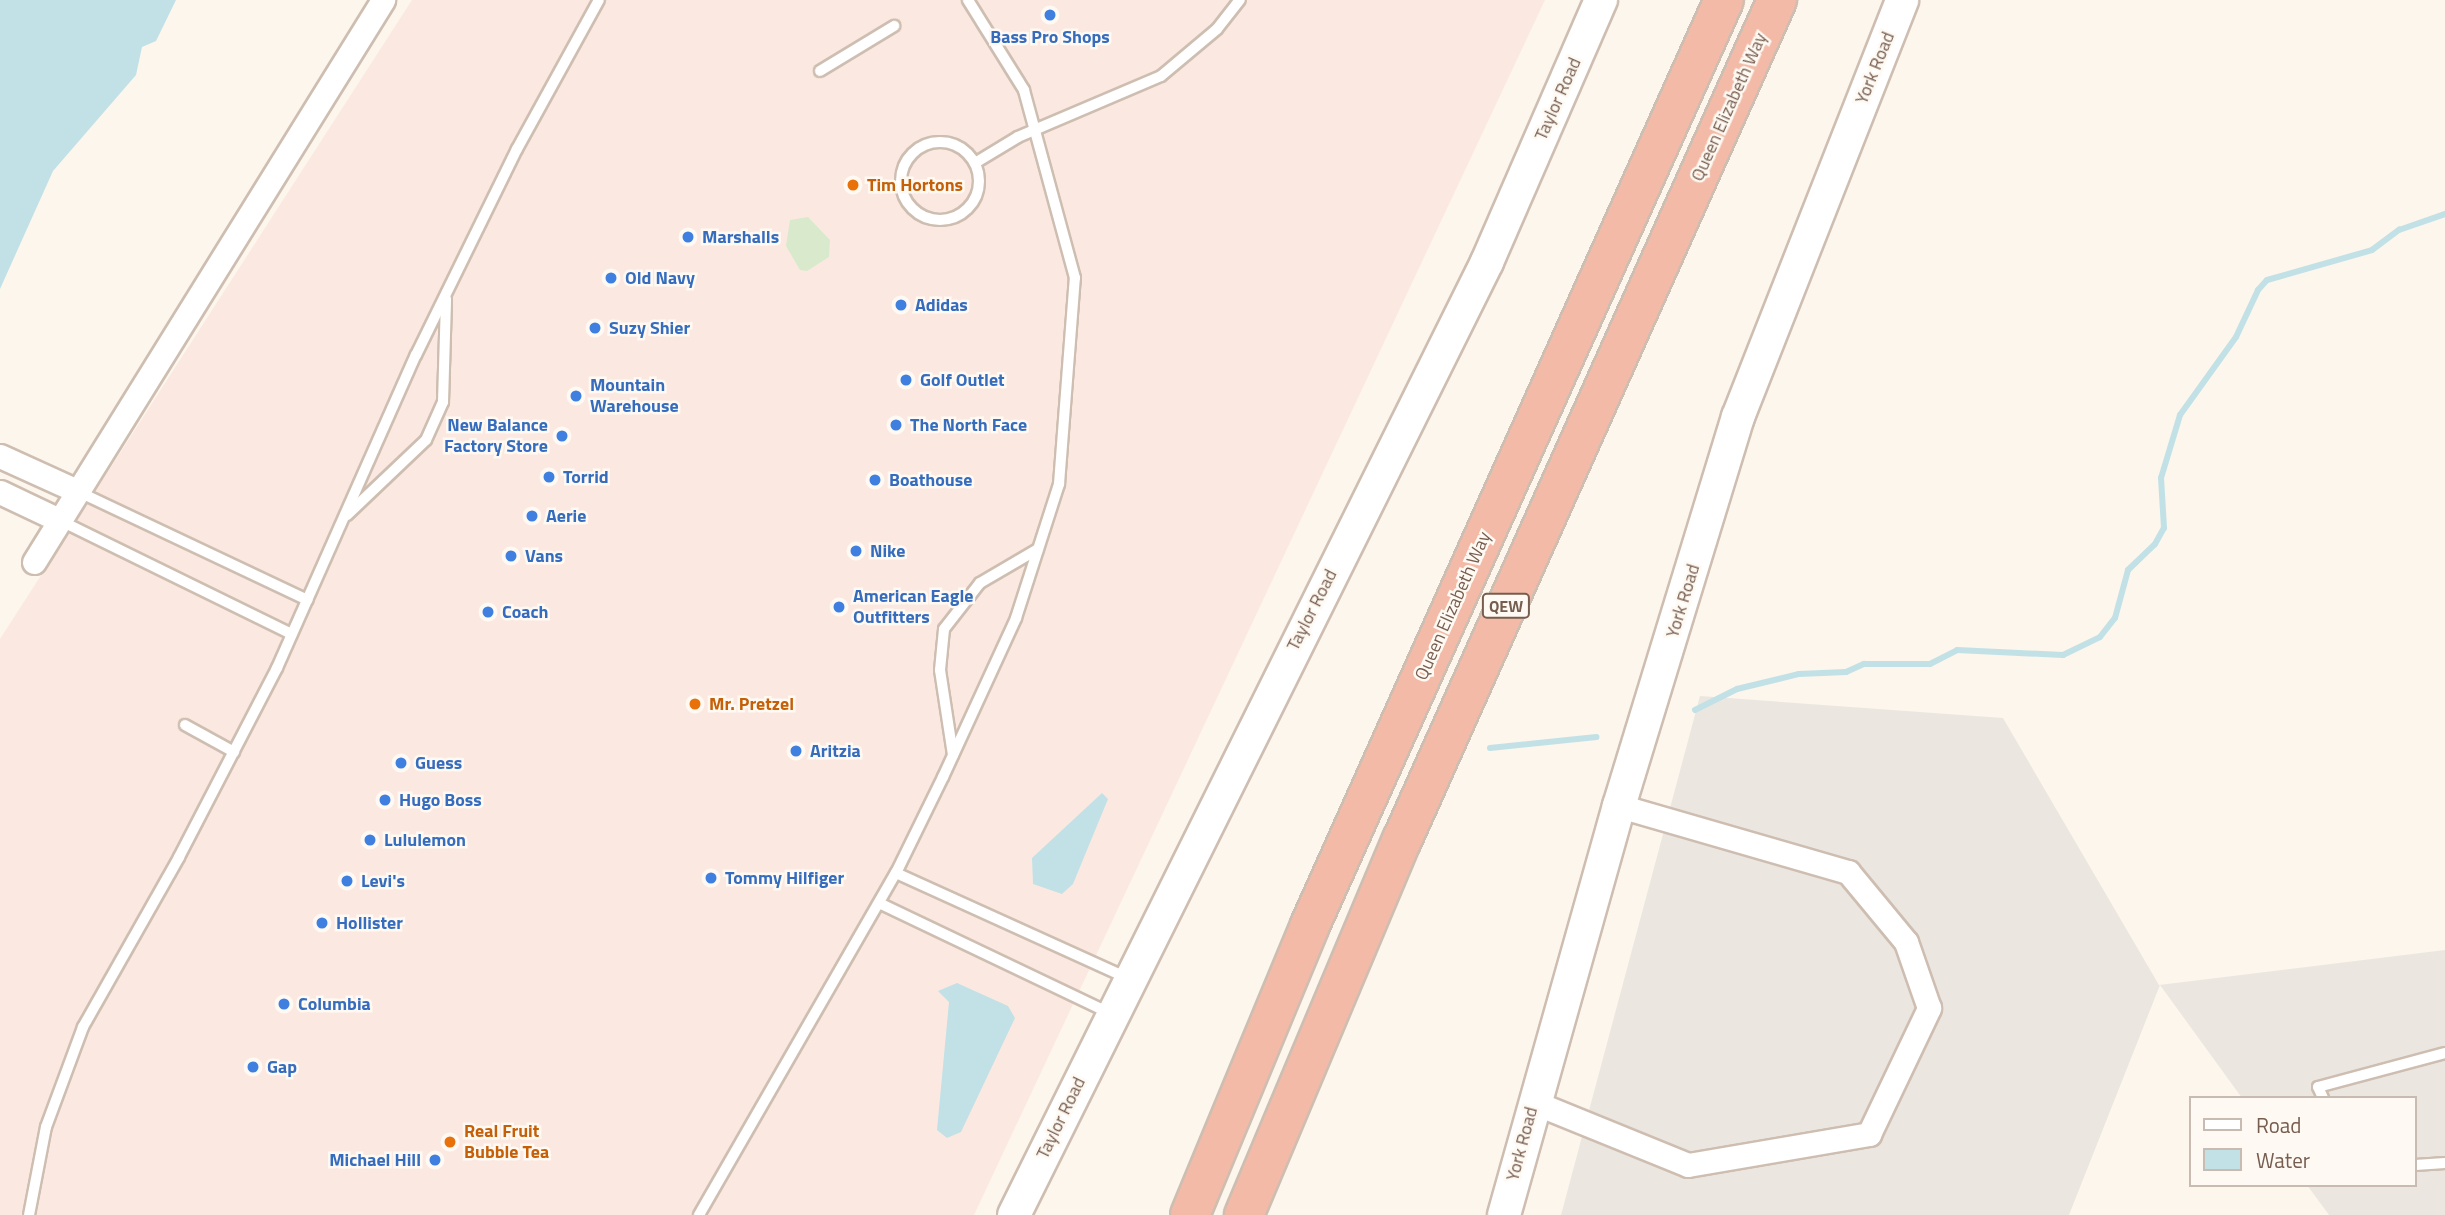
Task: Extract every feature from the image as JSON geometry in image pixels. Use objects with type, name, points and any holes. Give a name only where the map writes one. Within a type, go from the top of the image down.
[{"type":"highway","name":"Queen Elizabeth Way","points":[[1192,1210],[1310,925],[1724,0]]},
{"type":"highway","name":"Queen Elizabeth Way","points":[[1244,1215],[1402,839],[1777,0]]},
{"type":"main road","name":"Taylor Road","points":[[1014,1215],[1128,978],[1487,262],[1601,0]]},
{"type":"main road","name":"York Road","points":[[1504,1215],[1533,1102],[1619,806],[1738,418],[1902,0]]},
{"type":"street","points":[[34,562],[383,0]]},
{"type":"street","points":[[0,456],[77,491]]},
{"type":"street","points":[[0,492],[59,520]]},
{"type":"street","points":[[1533,1102],[1688,1165],[1870,1134],[1929,1008],[1906,942],[1848,872],[1619,806]]},
{"type":"lane","points":[[29,1215],[46,1127],[83,1027],[233,752],[308,600],[342,519],[446,293],[517,149],[599,0]]},
{"type":"lane","points":[[699,1215],[896,873],[1016,618],[1059,484],[1075,278],[1024,90],[968,0]]},
{"type":"lane","points":[[975,163],[1036,132],[1161,76],[1217,29],[1240,0]]},
{"type":"lane","points":[[820,72],[894,26]]},
{"type":"lane","points":[[943,142],[956,145],[975,163],[979,186],[970,208],[961,215],[950,220],[926,218],[908,204],[903,193],[903,170],[917,150],[943,142]]},
{"type":"lane","points":[[342,519],[426,440],[443,401],[446,293]]},
{"type":"lane","points":[[77,491],[308,600]]},
{"type":"lane","points":[[59,520],[292,634]]},
{"type":"lane","points":[[953,755],[940,670],[944,629],[980,583],[1038,549]]},
{"type":"lane","points":[[185,725],[233,752]]},
{"type":"lane","points":[[896,873],[1128,978]]},
{"type":"lane","points":[[879,903],[1111,1014]]},
{"type":"lane","points":[[2322,1096],[2318,1087],[2445,1053]]},
{"type":"lane","points":[[2417,1165],[2445,1163]]},
{"type":"shaded area","points":[[412,0],[1545,0],[974,1215],[0,1215],[0,639]]},
{"type":"shaded area","points":[[1700,696],[2003,718],[2159,985],[2445,950],[2445,1215],[2329,1215],[2308,1187],[2417,1187],[2417,1096],[2241,1096],[2160,985],[2069,1215],[1561,1215]]},
{"type":"green space","points":[[808,217],[830,240],[829,257],[807,271],[800,270],[786,246],[790,220]]},
{"type":"water","points":[[0,0],[176,0],[156,41],[142,47],[136,75],[53,171],[0,289]]},
{"type":"water","points":[[1102,793],[1108,799],[1073,884],[1062,894],[1033,884],[1032,858]]},
{"type":"water","points":[[957,983],[1008,1006],[1015,1018],[961,1132],[947,1138],[937,1130],[949,1002],[938,991]]},
{"type":"waterway","points":[[1695,710],[1737,689],[1799,674],[1846,672],[1864,664],[1930,664],[1957,650],[2063,655],[2100,637],[2115,618],[2128,570],[2155,544],[2164,528],[2161,478],[2180,415],[2236,337],[2258,290],[2267,280],[2372,250],[2399,230],[2445,214]]},
{"type":"waterway","points":[[1490,748],[1596,737]]},
{"type":"place","name":"Bass Pro Shops","points":[[1050,15]]},
{"type":"place","name":"Tim Hortons","points":[[853,185]]},
{"type":"place","name":"Marshalls","points":[[688,237]]},
{"type":"place","name":"Old Navy","points":[[611,278]]},
{"type":"place","name":"Adidas","points":[[901,305]]},
{"type":"place","name":"Suzy Shier","points":[[595,328]]},
{"type":"place","name":"Golf Outlet","points":[[906,380]]},
{"type":"place","name":"Mountain Warehouse","points":[[576,396]]},
{"type":"place","name":"The North Face","points":[[896,425]]},
{"type":"place","name":"New Balance Factory Store","points":[[562,436]]},
{"type":"place","name":"Torrid","points":[[549,477]]},
{"type":"place","name":"Boathouse","points":[[875,480]]},
{"type":"place","name":"Aerie","points":[[532,516]]},
{"type":"place","name":"Nike","points":[[856,551]]},
{"type":"place","name":"Vans","points":[[511,556]]},
{"type":"place","name":"American Eagle Outfitters","points":[[839,607]]},
{"type":"place","name":"Coach","points":[[488,612]]},
{"type":"place","name":"Mr. Pretzel","points":[[695,704]]},
{"type":"place","name":"Aritzia","points":[[796,751]]},
{"type":"place","name":"Guess","points":[[401,763]]},
{"type":"place","name":"Hugo Boss","points":[[385,800]]},
{"type":"place","name":"Lululemon","points":[[370,840]]},
{"type":"place","name":"Tommy Hilfiger","points":[[711,878]]},
{"type":"place","name":"Levi's","points":[[347,881]]},
{"type":"place","name":"Hollister","points":[[322,923]]},
{"type":"place","name":"Columbia","points":[[284,1004]]},
{"type":"place","name":"Gap","points":[[253,1067]]},
{"type":"place","name":"Real Fruit Bubble Tea","points":[[450,1142]]},
{"type":"place","name":"Michael Hill","points":[[435,1160]]}]
